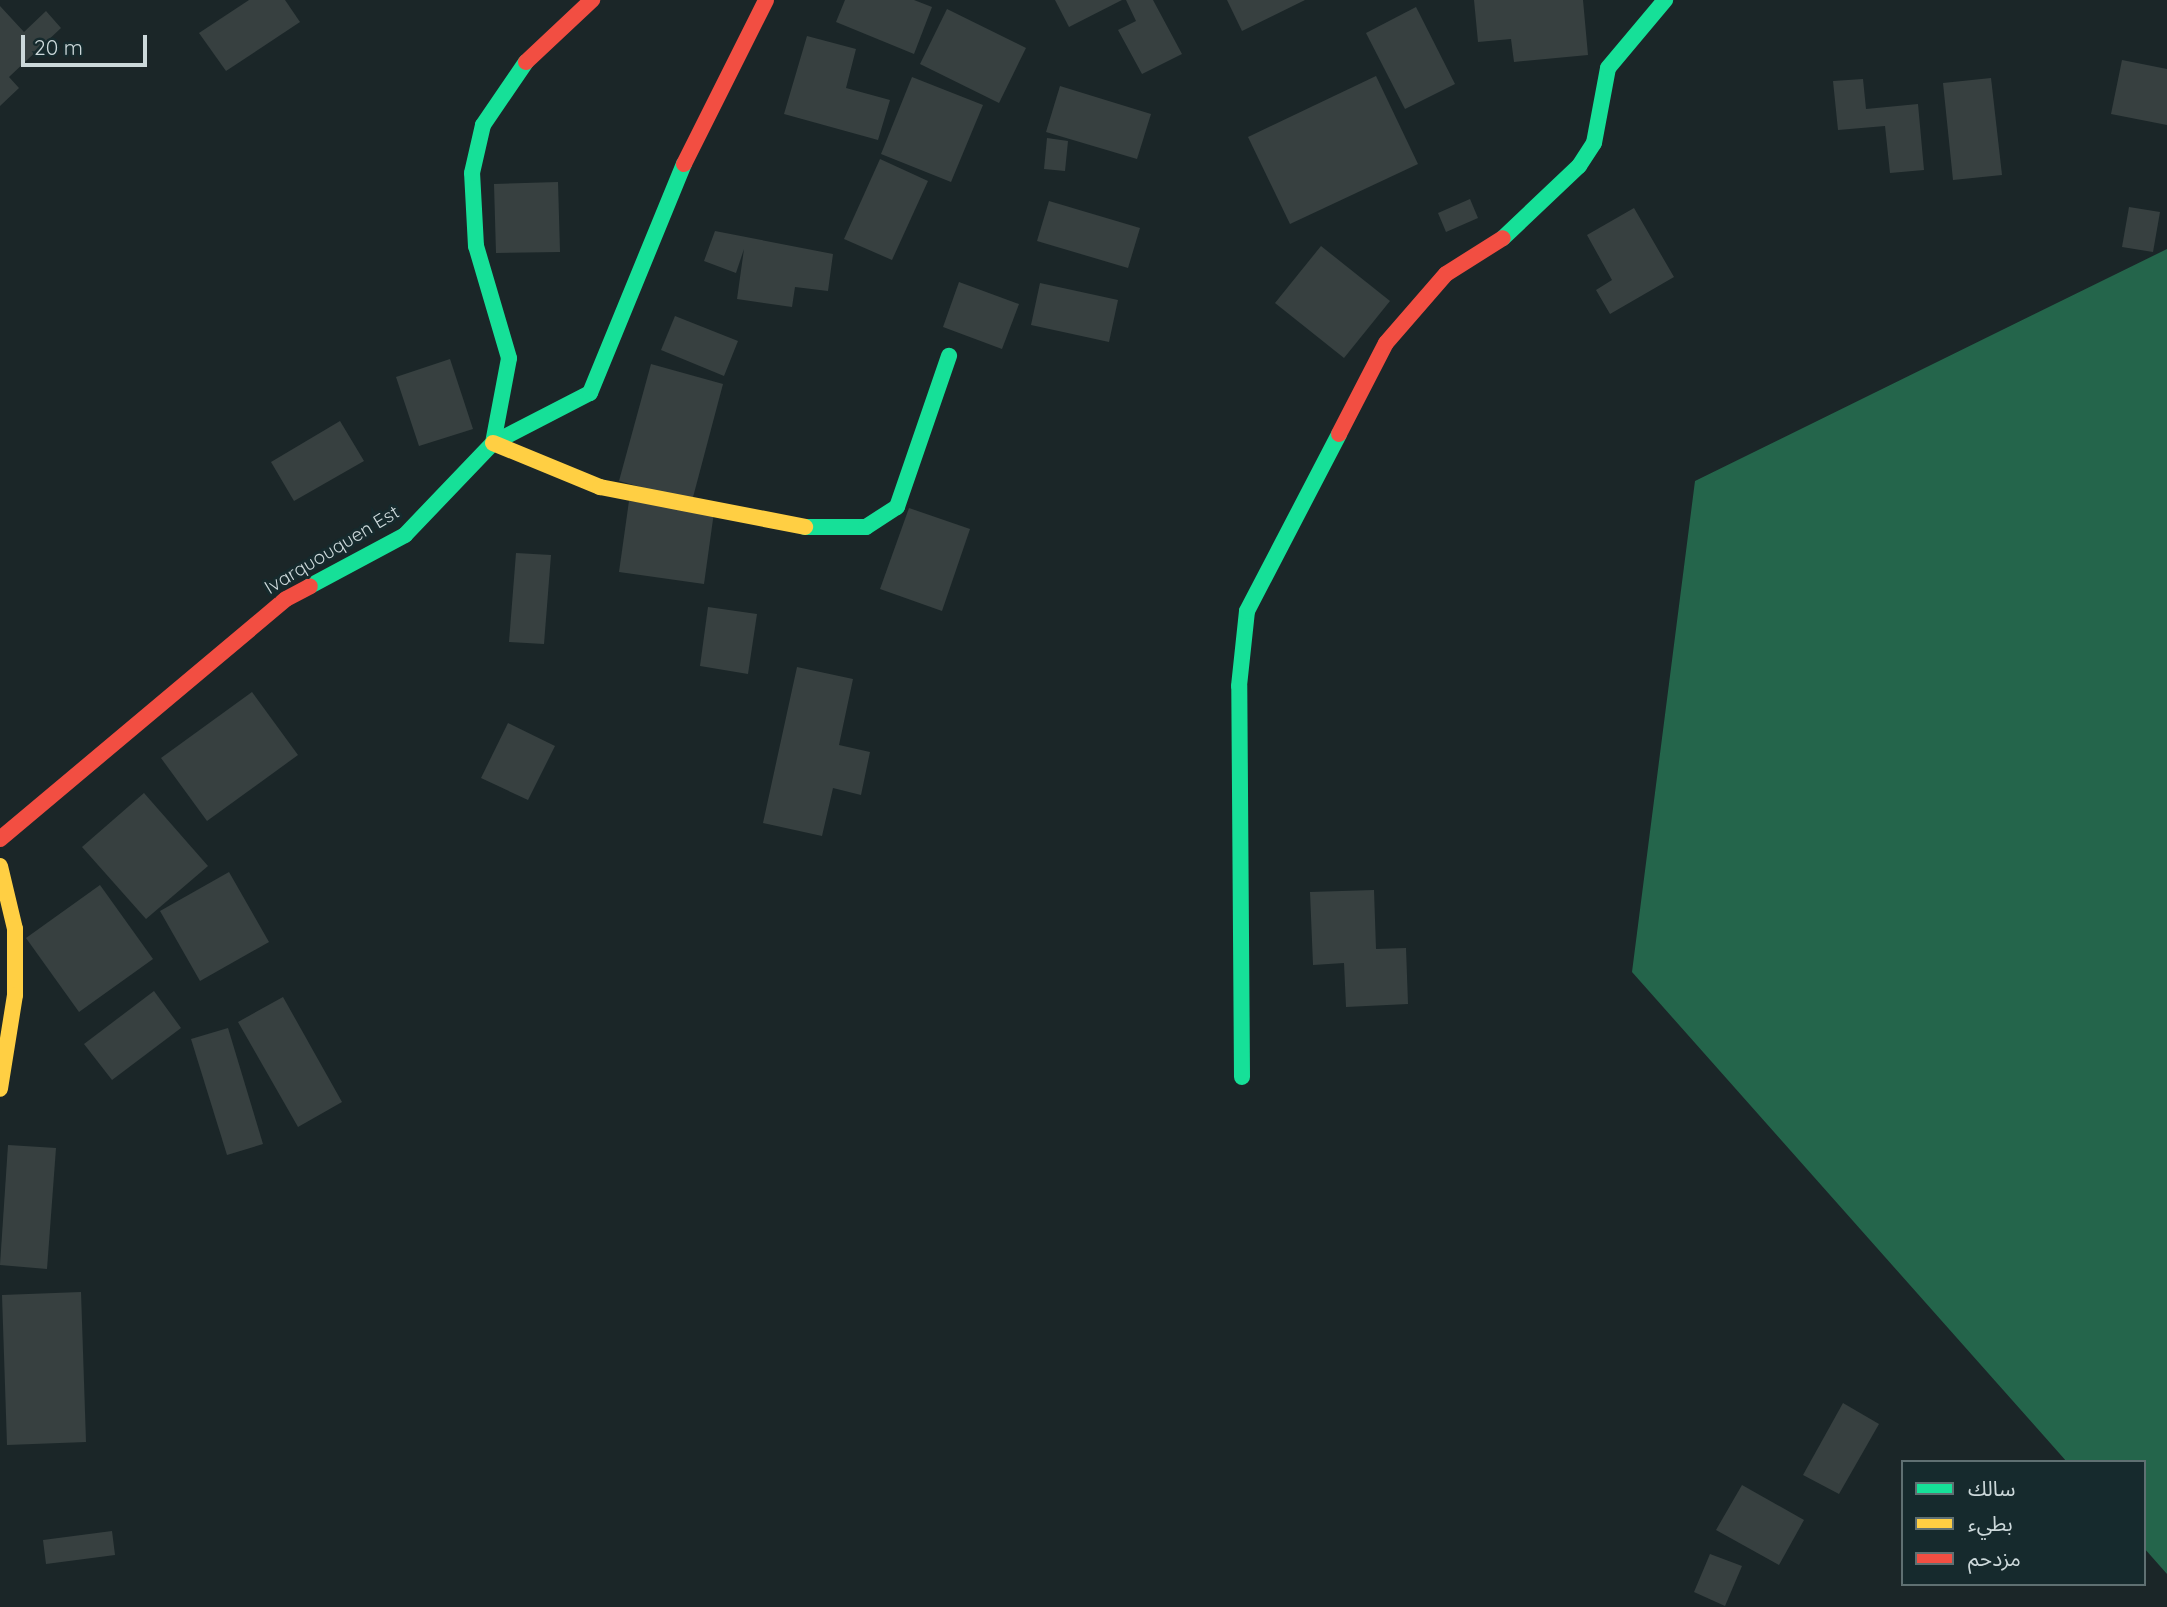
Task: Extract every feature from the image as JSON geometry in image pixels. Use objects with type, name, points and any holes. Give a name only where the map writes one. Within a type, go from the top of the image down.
[{"type":"street","points":[[493,443],[509,358],[476,246],[472,173],[483,125],[524,65],[592,0]]},
{"type":"street","points":[[493,443],[590,393],[680,174],[765,0]]},
{"type":"street","points":[[1242,1077],[1239,686],[1247,611],[1386,343],[1446,274],[1514,231],[1579,166],[1594,143],[1608,68],[1665,0]]},
{"type":"street","points":[[493,443],[600,487],[810,528],[866,527],[897,507],[949,356]]},
{"type":"street","name":"Ivarquouquen Est","points":[[0,839],[286,599],[405,535],[493,443]]},
{"type":"street","points":[[0,866],[15,929],[15,995],[0,1089]]},
{"type":"green space","points":[[2167,249],[2167,1574],[2146,1550],[2146,1460],[2065,1460],[1632,972],[1695,481]]},
{"type":"building","points":[[249,0],[285,0],[300,22],[226,71],[199,33]]},
{"type":"building","points":[[845,0],[914,0],[932,7],[914,54],[836,22]]},
{"type":"building","points":[[1055,0],[1122,0],[1069,27]]},
{"type":"building","points":[[1126,0],[1153,0],[1182,54],[1142,74],[1118,30],[1136,21]]},
{"type":"building","points":[[1227,0],[1305,0],[1242,31]]},
{"type":"building","points":[[1474,0],[1583,0],[1588,55],[1514,62],[1511,39],[1478,42]]},
{"type":"building","points":[[0,6],[24,32],[46,11],[61,28],[9,77],[19,88],[0,106]]},
{"type":"building","points":[[1416,7],[1455,84],[1405,109],[1366,33]]},
{"type":"building","points":[[947,9],[1026,48],[999,103],[920,64]]},
{"type":"building","points":[[807,36],[856,49],[846,88],[890,100],[878,140],[784,114]]},
{"type":"building","points":[[2122,60],[2167,69],[2167,125],[2111,114]]},
{"type":"building","points":[[1376,76],[1418,164],[1290,224],[1248,137]]},
{"type":"building","points":[[912,77],[983,105],[951,182],[881,154]]},
{"type":"building","points":[[1991,78],[2002,175],[1953,180],[1943,83]]},
{"type":"building","points":[[1863,79],[1866,109],[1918,104],[1924,170],[1890,173],[1885,126],[1838,130],[1833,81]]},
{"type":"building","points":[[1060,86],[1151,114],[1137,159],[1046,132]]},
{"type":"building","points":[[1047,138],[1068,141],[1065,171],[1044,169]]},
{"type":"building","points":[[880,159],[928,181],[892,260],[844,239]]},
{"type":"building","points":[[558,182],[560,252],[496,253],[494,184]]},
{"type":"building","points":[[1470,199],[1478,218],[1446,232],[1438,213]]},
{"type":"building","points":[[1049,201],[1140,228],[1128,268],[1037,241]]},
{"type":"building","points":[[2129,207],[2160,212],[2153,252],[2122,247]]},
{"type":"building","points":[[1634,208],[1674,277],[1610,314],[1596,290],[1612,280],[1587,235]]},
{"type":"building","points":[[715,231],[833,254],[828,291],[795,287],[792,307],[737,299],[744,249],[736,273],[704,261]]},
{"type":"building","points":[[1321,246],[1390,301],[1344,358],[1275,303]]},
{"type":"building","points":[[959,282],[1019,304],[1002,349],[943,327]]},
{"type":"building","points":[[1040,283],[1118,300],[1109,342],[1031,325]]},
{"type":"building","points":[[675,316],[738,341],[724,376],[661,350]]},
{"type":"building","points":[[450,359],[473,429],[419,446],[396,377]]},
{"type":"building","points":[[651,364],[723,384],[692,501],[619,481]]},
{"type":"building","points":[[340,421],[364,461],[294,501],[271,462]]},
{"type":"building","points":[[629,501],[714,512],[704,584],[619,572]]},
{"type":"building","points":[[909,508],[970,529],[942,611],[880,589]]},
{"type":"building","points":[[516,553],[551,555],[544,644],[509,642]]},
{"type":"building","points":[[708,607],[757,614],[748,674],[700,666]]},
{"type":"building","points":[[797,667],[853,679],[839,745],[870,752],[861,795],[833,788],[822,836],[763,823]]},
{"type":"building","points":[[252,692],[298,755],[207,821],[161,758]]},
{"type":"building","points":[[508,723],[555,746],[528,800],[481,778]]},
{"type":"building","points":[[144,793],[208,866],[146,919],[82,847]]},
{"type":"building","points":[[229,872],[269,942],[200,981],[160,911]]},
{"type":"building","points":[[100,885],[153,959],[79,1012],[26,938]]},
{"type":"building","points":[[1374,890],[1376,949],[1406,948],[1408,1004],[1346,1007],[1344,963],[1313,965],[1310,892]]},
{"type":"building","points":[[154,991],[181,1028],[112,1080],[84,1044]]},
{"type":"building","points":[[283,997],[342,1102],[298,1127],[238,1022]]},
{"type":"building","points":[[228,1028],[263,1144],[227,1155],[191,1039]]},
{"type":"building","points":[[8,1145],[56,1148],[47,1269],[0,1265]]},
{"type":"building","points":[[81,1292],[86,1442],[7,1445],[2,1295]]},
{"type":"building","points":[[1843,1403],[1879,1424],[1839,1494],[1803,1475]]},
{"type":"building","points":[[1742,1485],[1804,1520],[1779,1565],[1716,1530]]},
{"type":"building","points":[[112,1531],[115,1555],[46,1564],[43,1540]]},
{"type":"building","points":[[1710,1554],[1742,1566],[1725,1606],[1694,1592]]},
{"type":"traffic: fast","points":[[1503,238],[1579,166],[1594,143],[1608,68],[1665,0]]},
{"type":"traffic: fast","points":[[310,586],[405,535],[493,443],[509,358],[476,246],[472,173],[483,125],[526,62]]},
{"type":"traffic: fast","points":[[493,443],[590,393],[684,164]]},
{"type":"traffic: fast","points":[[805,527],[866,527],[897,507],[949,356]]},
{"type":"traffic: fast","points":[[1242,1077],[1239,686],[1247,611],[1339,434]]},
{"type":"traffic: slow","points":[[493,443],[600,487],[805,527]]},
{"type":"traffic: slow","points":[[0,866],[15,929],[15,995],[0,1089]]},
{"type":"traffic: jam","points":[[526,62],[592,0]]},
{"type":"traffic: jam","points":[[684,164],[766,0]]},
{"type":"traffic: jam","points":[[1339,434],[1386,343],[1446,274],[1503,238]]},
{"type":"traffic: jam","points":[[0,839],[286,599],[310,586]]}]
